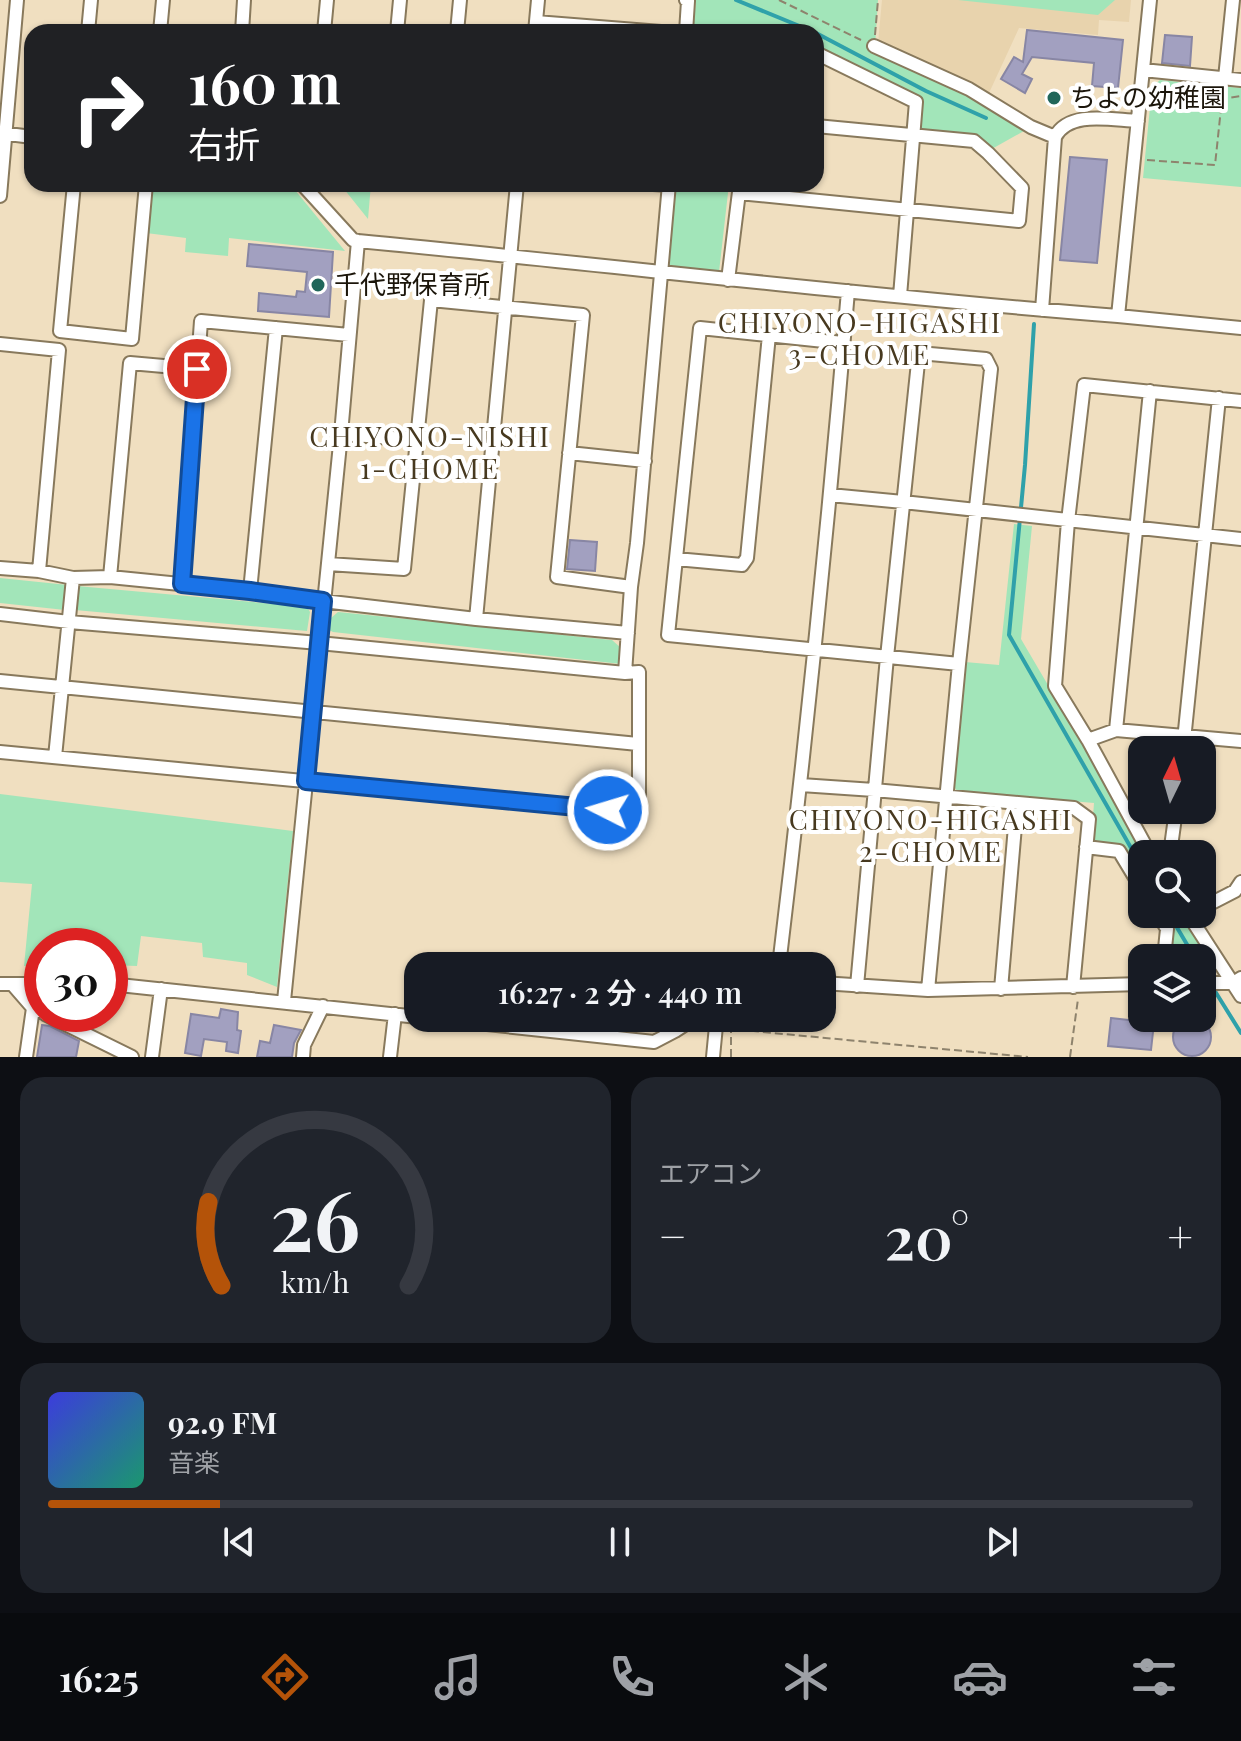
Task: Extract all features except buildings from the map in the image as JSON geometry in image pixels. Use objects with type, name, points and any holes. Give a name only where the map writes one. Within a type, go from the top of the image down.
[{"type":"street","points":[[0,196],[3,133],[17,0]]},
{"type":"street","points":[[89,24],[91,0]]},
{"type":"street","points":[[161,24],[163,0]]},
{"type":"street","points":[[242,24],[244,0]]},
{"type":"street","points":[[325,24],[327,0]]},
{"type":"street","points":[[398,24],[400,0]]},
{"type":"street","points":[[458,24],[460,0]]},
{"type":"street","points":[[536,24],[538,0]]},
{"type":"street","points":[[686,0],[687,24]]},
{"type":"street","points":[[1118,316],[1150,0]]},
{"type":"street","points":[[1225,78],[1233,0]]},
{"type":"street","points":[[874,46],[969,89],[1031,127],[1055,137]]},
{"type":"street","points":[[824,57],[916,102],[900,296]]},
{"type":"street","points":[[1143,70],[1241,80]]},
{"type":"street","points":[[1042,310],[1055,137],[1060,128],[1076,119],[1138,121]]},
{"type":"street","points":[[764,192],[1019,221],[1022,188],[974,141],[824,127]]},
{"type":"street","points":[[3,133],[24,136]]},
{"type":"street","points":[[73,192],[60,331],[132,339],[145,192]]},
{"type":"street","points":[[309,192],[353,240],[358,241],[728,280],[1241,328]]},
{"type":"street","points":[[476,619],[516,192]]},
{"type":"street","points":[[625,673],[668,192]]},
{"type":"street","points":[[728,280],[739,192]]},
{"type":"street","points":[[284,1001],[358,241]]},
{"type":"street","points":[[781,952],[801,785],[848,291]]},
{"type":"street","points":[[328,564],[404,569],[431,300],[583,315],[557,577],[631,587]]},
{"type":"street","points":[[182,584],[201,321],[349,335]]},
{"type":"street","points":[[250,591],[276,328]]},
{"type":"street","points":[[843,343],[700,328],[668,635],[959,664]]},
{"type":"street","points":[[676,559],[742,565],[747,558],[769,335]]},
{"type":"street","points":[[0,344],[59,350],[39,571]]},
{"type":"street","points":[[857,986],[919,353],[986,359],[991,369],[928,990]]},
{"type":"street","points":[[110,577],[130,363],[197,369]]},
{"type":"street","points":[[1142,840],[1055,686],[1068,521],[1084,385],[1241,401]]},
{"type":"street","points":[[1116,730],[1150,391]]},
{"type":"street","points":[[1088,740],[1116,730],[1185,736],[1219,398]]},
{"type":"street","points":[[341,434],[418,440]]},
{"type":"street","points":[[569,453],[645,461]]},
{"type":"street","points":[[830,495],[1241,539]]},
{"type":"street","points":[[0,568],[73,578],[110,577],[250,591],[476,619],[628,633]]},
{"type":"street","points":[[55,757],[73,578]]},
{"type":"street","points":[[0,614],[639,672],[639,813],[0,752]]},
{"type":"street","points":[[0,681],[638,744]]},
{"type":"street","points":[[1216,739],[1241,741]]},
{"type":"street","points":[[801,785],[1074,808],[1089,819],[1076,987]]},
{"type":"street","points":[[1001,989],[1017,803]]},
{"type":"street","points":[[1086,847],[1119,851],[1128,866]]},
{"type":"street","points":[[1216,901],[1235,891],[1241,882]]},
{"type":"street","points":[[1197,928],[1241,996]]},
{"type":"street","points":[[836,984],[928,990],[1128,985]]},
{"type":"street","points":[[7,985],[24,998]]},
{"type":"street","points":[[128,986],[404,1015]]},
{"type":"street","points":[[152,1057],[161,989]]},
{"type":"street","points":[[303,1057],[304,1045],[323,1006]]},
{"type":"street","points":[[390,1057],[395,1014]]},
{"type":"street","points":[[26,1057],[34,1032]]},
{"type":"street","points":[[82,1032],[132,1057]]},
{"type":"street","points":[[561,1032],[654,1042],[673,1032]]},
{"type":"street","points":[[713,1057],[715,1032]]},
{"type":"path","points":[[779,0],[874,46],[878,0]]},
{"type":"path","points":[[1201,76],[1204,90],[1212,100],[1241,96]]},
{"type":"path","points":[[1134,159],[1215,165],[1222,99]]},
{"type":"path","points":[[1070,1057],[1076,987]]},
{"type":"path","points":[[731,1057],[731,1029],[1028,1057]]},
{"type":"shaded area","points":[[882,0],[1131,0],[1129,22],[1099,20],[1098,35],[1019,28],[989,93],[878,43]]},
{"type":"green space","points":[[696,0],[878,0],[875,46],[1031,127],[990,150],[919,132],[922,101],[824,52],[824,24],[694,24]]},
{"type":"green space","points":[[958,0],[1115,0],[1098,15]]},
{"type":"green space","points":[[1160,80],[1241,88],[1241,187],[1143,178],[1152,87]]},
{"type":"green space","points":[[150,192],[297,192],[345,251],[229,238],[228,256],[185,252],[186,238],[146,233]]},
{"type":"green space","points":[[346,192],[370,192],[368,219]]},
{"type":"green space","points":[[674,192],[728,192],[719,272],[668,265]]},
{"type":"green space","points":[[1014,524],[1032,526],[1021,639],[1139,840],[1128,840],[1128,859],[1120,847],[1091,843],[1094,803],[957,791],[953,785],[965,662],[999,665]]},
{"type":"green space","points":[[0,578],[68,585],[65,610],[0,603]]},
{"type":"green space","points":[[77,586],[307,607],[310,612],[307,631],[75,610]]},
{"type":"green space","points":[[338,612],[612,640],[621,648],[621,664],[333,632],[329,630],[331,618]]},
{"type":"green space","points":[[0,794],[293,831],[277,987],[247,975],[247,963],[203,957],[202,943],[141,936],[137,966],[128,966],[128,928],[28,928],[32,884],[0,882]]},
{"type":"green space","points":[[1165,928],[1190,928],[1199,944],[1166,944]]},
{"type":"waterway","points":[[736,0],[794,24]]},
{"type":"waterway","points":[[824,37],[926,91],[986,118]]},
{"type":"waterway","points":[[1034,324],[1009,635],[1128,843]]},
{"type":"waterway","points":[[1177,928],[1187,944]]},
{"type":"waterway","points":[[1216,993],[1241,1033]]},
{"type":"place","name":"ちよの幼稚園","points":[[1054,98]]},
{"type":"place","name":"千代野保育所","points":[[318,285]]},
{"type":"district","name":"CHIYONO-HIGASHI 3-CHOME","points":[[860,339]]},
{"type":"district","name":"CHIYONO-NISHI 1-CHOME","points":[[430,453]]},
{"type":"district","name":"CHIYONO-HIGASHI 2-CHOME","points":[[931,836]]},
{"type":"route","points":[[197,369],[182,584],[323,601],[306,781],[608,810]]}]
